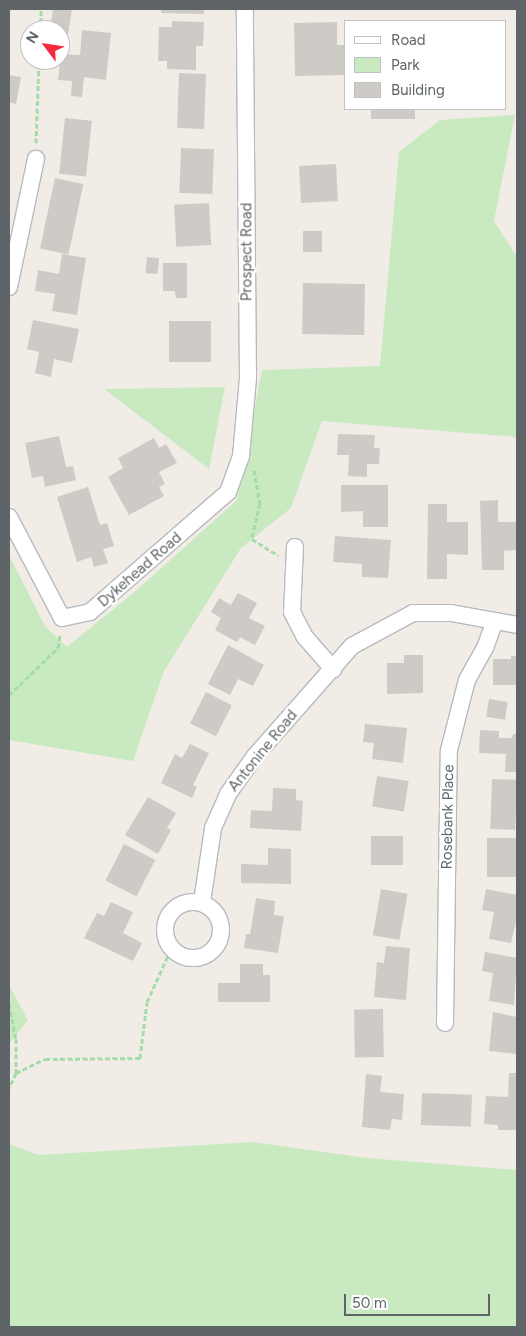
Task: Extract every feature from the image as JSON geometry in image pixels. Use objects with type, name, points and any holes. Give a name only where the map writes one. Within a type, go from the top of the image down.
[{"type":"street","name":"Prospect Road","points":[[228,492],[241,456],[248,378],[245,9]]},
{"type":"street","points":[[9,287],[36,159]]},
{"type":"street","name":"Dykehead Road","points":[[62,618],[90,612],[228,492]]},
{"type":"street","points":[[9,517],[62,618]]},
{"type":"street","points":[[295,547],[292,612],[305,637],[333,669]]},
{"type":"street","name":"Antonine Road","points":[[202,902],[212,828],[228,794],[255,756],[352,646],[414,613],[451,613],[517,625]]},
{"type":"street","name":"Rosebank Place","points":[[445,1022],[449,750],[467,680],[485,648],[494,621]]},
{"type":"street","points":[[202,902],[214,909],[223,931],[210,955],[188,959],[171,949],[165,932],[169,915],[179,905],[202,902]]},
{"type":"path","points":[[36,159],[40,70]]},
{"type":"path","points":[[241,456],[257,473],[260,503],[252,539],[293,564]]},
{"type":"path","points":[[9,695],[58,648],[62,618]]},
{"type":"path","points":[[16,1073],[44,1059],[140,1058],[147,1002],[171,949]]},
{"type":"path","points":[[9,1004],[16,1039],[16,1073],[9,1088]]},
{"type":"green space","points":[[515,115],[494,221],[517,257],[517,437],[322,421],[291,508],[241,548],[164,671],[133,761],[9,740],[9,555],[45,626],[67,647],[138,589],[237,500],[262,370],[380,366],[399,152],[440,120]]},
{"type":"green space","points":[[225,387],[209,469],[104,389]]},
{"type":"green space","points":[[9,985],[28,1020],[9,1044]]},
{"type":"green space","points":[[253,1142],[367,1158],[517,1170],[517,1327],[9,1327],[9,1144],[39,1155]]},
{"type":"building","points":[[53,9],[72,9],[70,22],[70,20],[51,20]]},
{"type":"building","points":[[161,9],[204,9],[204,14],[161,13]]},
{"type":"building","points":[[172,21],[204,22],[203,46],[196,46],[196,70],[167,69],[167,61],[158,61],[159,27],[172,27]]},
{"type":"building","points":[[337,22],[337,45],[344,45],[344,75],[295,76],[294,23]]},
{"type":"building","points":[[82,30],[111,33],[106,80],[84,77],[82,97],[71,96],[72,81],[58,80],[59,70],[70,70],[70,54],[80,55]]},
{"type":"building","points":[[179,73],[206,74],[204,129],[177,128]]},
{"type":"building","points":[[9,75],[21,77],[16,104],[9,102]]},
{"type":"building","points":[[371,110],[415,110],[415,119],[371,119]]},
{"type":"building","points":[[65,118],[92,121],[86,177],[59,174]]},
{"type":"building","points":[[181,148],[214,149],[212,194],[179,193]]},
{"type":"building","points":[[336,164],[338,201],[301,203],[299,166]]},
{"type":"building","points":[[55,178],[83,184],[68,254],[40,248]]},
{"type":"building","points":[[209,203],[211,245],[176,247],[174,205]]},
{"type":"building","points":[[303,231],[322,231],[322,252],[303,252]]},
{"type":"building","points":[[62,254],[86,258],[77,315],[52,311],[55,294],[35,291],[38,270],[59,274]]},
{"type":"building","points":[[147,257],[159,258],[158,274],[146,273]]},
{"type":"building","points":[[163,263],[187,263],[187,298],[176,298],[175,291],[163,291]]},
{"type":"building","points":[[303,283],[365,284],[364,335],[302,334]]},
{"type":"building","points":[[33,320],[79,329],[72,363],[54,359],[51,377],[35,373],[39,352],[27,349]]},
{"type":"building","points":[[169,321],[211,321],[211,362],[169,362]]},
{"type":"building","points":[[338,434],[375,435],[374,448],[380,448],[379,464],[367,464],[367,477],[348,476],[349,455],[337,455]]},
{"type":"building","points":[[59,436],[66,467],[73,466],[76,480],[45,487],[43,476],[32,478],[25,443]]},
{"type":"building","points":[[154,438],[159,448],[166,444],[177,463],[159,472],[165,484],[159,487],[164,496],[129,515],[108,477],[123,468],[118,458]]},
{"type":"building","points":[[341,485],[388,485],[388,527],[363,527],[363,511],[341,512]]},
{"type":"building","points":[[88,487],[100,525],[107,523],[114,546],[103,549],[108,563],[94,567],[91,557],[77,562],[57,497]]},
{"type":"building","points":[[498,500],[498,522],[517,522],[517,550],[504,551],[504,570],[482,570],[480,501]]},
{"type":"building","points":[[428,504],[447,504],[447,522],[468,522],[468,555],[447,554],[447,579],[427,579]]},
{"type":"building","points":[[335,536],[391,540],[388,578],[362,577],[362,564],[333,562]]},
{"type":"building","points":[[238,593],[257,603],[249,618],[265,626],[255,645],[240,637],[237,642],[215,630],[221,618],[211,612],[219,598],[231,605]]},
{"type":"building","points":[[228,645],[264,665],[253,686],[238,679],[230,695],[208,684]]},
{"type":"building","points":[[404,655],[423,655],[423,693],[387,694],[387,663],[404,663]]},
{"type":"building","points":[[511,656],[517,656],[517,685],[493,685],[493,659],[511,659]]},
{"type":"building","points":[[206,692],[232,705],[216,736],[190,723]]},
{"type":"building","points":[[489,699],[508,702],[505,720],[486,717]]},
{"type":"building","points":[[365,724],[407,728],[403,763],[372,759],[374,743],[363,742]]},
{"type":"building","points":[[480,730],[499,731],[499,738],[512,738],[513,734],[517,734],[517,772],[505,772],[506,754],[479,753]]},
{"type":"building","points":[[190,744],[209,753],[193,785],[197,787],[192,798],[161,783],[175,754],[182,758]]},
{"type":"building","points":[[377,776],[409,781],[404,812],[372,807]]},
{"type":"building","points":[[492,779],[517,780],[515,830],[490,829]]},
{"type":"building","points":[[273,788],[296,789],[296,800],[303,801],[301,831],[250,828],[251,810],[272,811]]},
{"type":"building","points":[[148,797],[176,813],[167,828],[171,830],[158,854],[125,835]]},
{"type":"building","points":[[371,836],[403,836],[403,865],[371,865]]},
{"type":"building","points":[[487,838],[517,838],[517,877],[487,877]]},
{"type":"building","points":[[124,844],[155,860],[137,896],[105,881]]},
{"type":"building","points":[[268,848],[291,849],[291,884],[241,883],[241,864],[268,865]]},
{"type":"building","points":[[381,889],[408,894],[399,940],[373,935]]},
{"type":"building","points":[[486,889],[517,895],[517,917],[511,943],[489,939],[494,912],[482,910]]},
{"type":"building","points":[[256,898],[275,901],[274,915],[284,916],[278,953],[244,948],[246,934],[250,934]]},
{"type":"building","points":[[111,902],[133,912],[123,933],[142,943],[133,961],[84,938],[97,913],[104,916]]},
{"type":"building","points":[[386,946],[410,948],[406,1000],[374,997],[377,962],[384,963]]},
{"type":"building","points":[[485,952],[517,958],[514,1005],[489,1001],[493,973],[482,971]]},
{"type":"building","points":[[240,964],[263,964],[263,975],[270,975],[270,1002],[218,1002],[218,983],[240,983]]},
{"type":"building","points":[[383,1009],[384,1057],[355,1057],[354,1010]]},
{"type":"building","points":[[493,1012],[517,1017],[517,1054],[489,1051]]},
{"type":"building","points":[[509,1073],[517,1073],[517,1130],[498,1130],[498,1125],[484,1124],[486,1096],[508,1097]]},
{"type":"building","points":[[366,1074],[382,1076],[380,1092],[404,1094],[402,1120],[392,1119],[390,1130],[362,1127]]},
{"type":"building","points":[[422,1093],[472,1095],[471,1127],[421,1125]]}]
